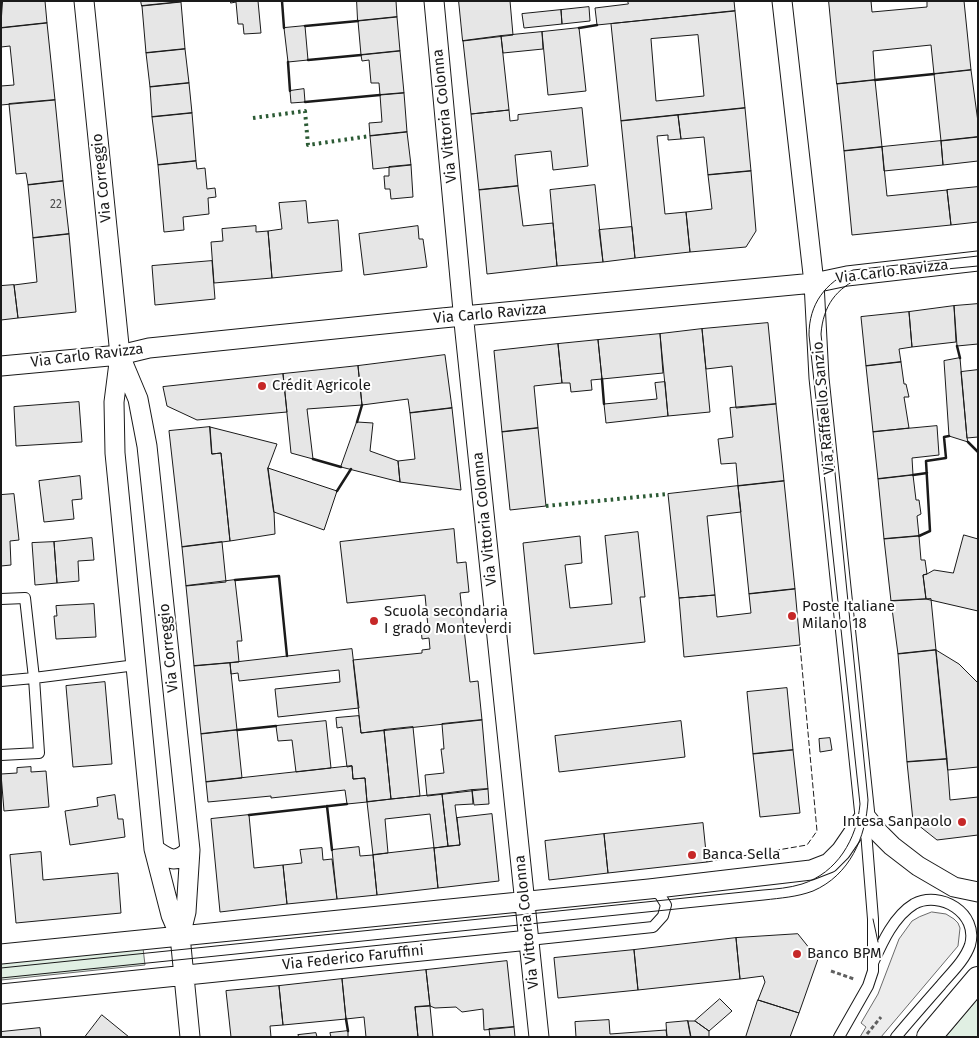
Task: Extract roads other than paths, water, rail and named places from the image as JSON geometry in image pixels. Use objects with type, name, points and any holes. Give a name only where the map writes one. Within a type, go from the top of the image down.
[{"type":"street","name":"Via Correggio","points":[[84,1],[120,355],[114,402],[115,453],[154,849],[171,915],[180,936]]},
{"type":"street","name":"Via Vittoria Colonna","points":[[434,1],[464,316],[539,1037]]},
{"type":"street","name":"Via Raffaello Sanzio","points":[[782,1],[814,283],[819,378],[865,816]]},
{"type":"street","name":"Via Carlo Ravizza","points":[[1,366],[120,355],[150,348],[814,283],[847,276],[978,261]]},
{"type":"street","name":"Via Correggio","points":[[120,355],[138,399],[147,446],[190,850],[186,912],[180,936]]},
{"type":"street","points":[[115,453],[126,441],[137,442],[147,446]]},
{"type":"street","points":[[1,954],[649,889],[811,870],[828,863],[841,851],[865,816],[892,846],[918,866],[954,887],[978,892]]},
{"type":"street","points":[[154,849],[166,858],[173,859],[180,858],[190,850]]},
{"type":"street","points":[[180,936],[190,1037]]},
{"type":"street","name":"Via Federico Faruffini","points":[[1,994],[529,940]]},
{"type":"street","points":[[929,1037],[978,979]]},
{"type":"lane","points":[[1,599],[25,598],[34,678],[39,753],[1,755]]},
{"type":"lane","points":[[1,680],[34,678],[136,665]]},
{"type":"lane","points":[[839,1037],[868,986],[873,970],[873,919],[865,816]]},
{"type":"lane","name":"Via Federico Faruffini","points":[[529,940],[653,927],[663,916],[666,905],[660,895],[649,889]]},
{"type":"lane","points":[[873,963],[886,937],[902,913],[922,900],[944,900],[953,904],[966,917],[971,934],[970,944],[962,960],[896,1037]]},
{"type":"tram line","points":[[1,968],[778,889],[802,884],[825,872],[835,863],[850,842],[855,830],[860,804],[809,335],[812,314],[820,296],[827,288],[834,281],[853,270],[978,256]]},
{"type":"tram line","points":[[1,978],[777,899],[807,893],[826,884],[837,875],[854,853],[864,828],[868,800],[821,334],[822,324],[832,299],[838,292],[862,277],[978,266]]},
{"type":"tram line","points":[[873,919],[878,942]]},
{"type":"place","name":"Crédit Agricole","points":[[262,386]]},
{"type":"place","name":"Poste Italiane Milano 18","points":[[792,616]]},
{"type":"place","name":"Scuola secondaria I grado Monteverdi","points":[[374,621]]},
{"type":"place","name":"Intesa Sanpaolo","points":[[962,822]]},
{"type":"place","name":"Banca Sella","points":[[692,855]]},
{"type":"place","name":"Banco BPM","points":[[797,954]]}]
